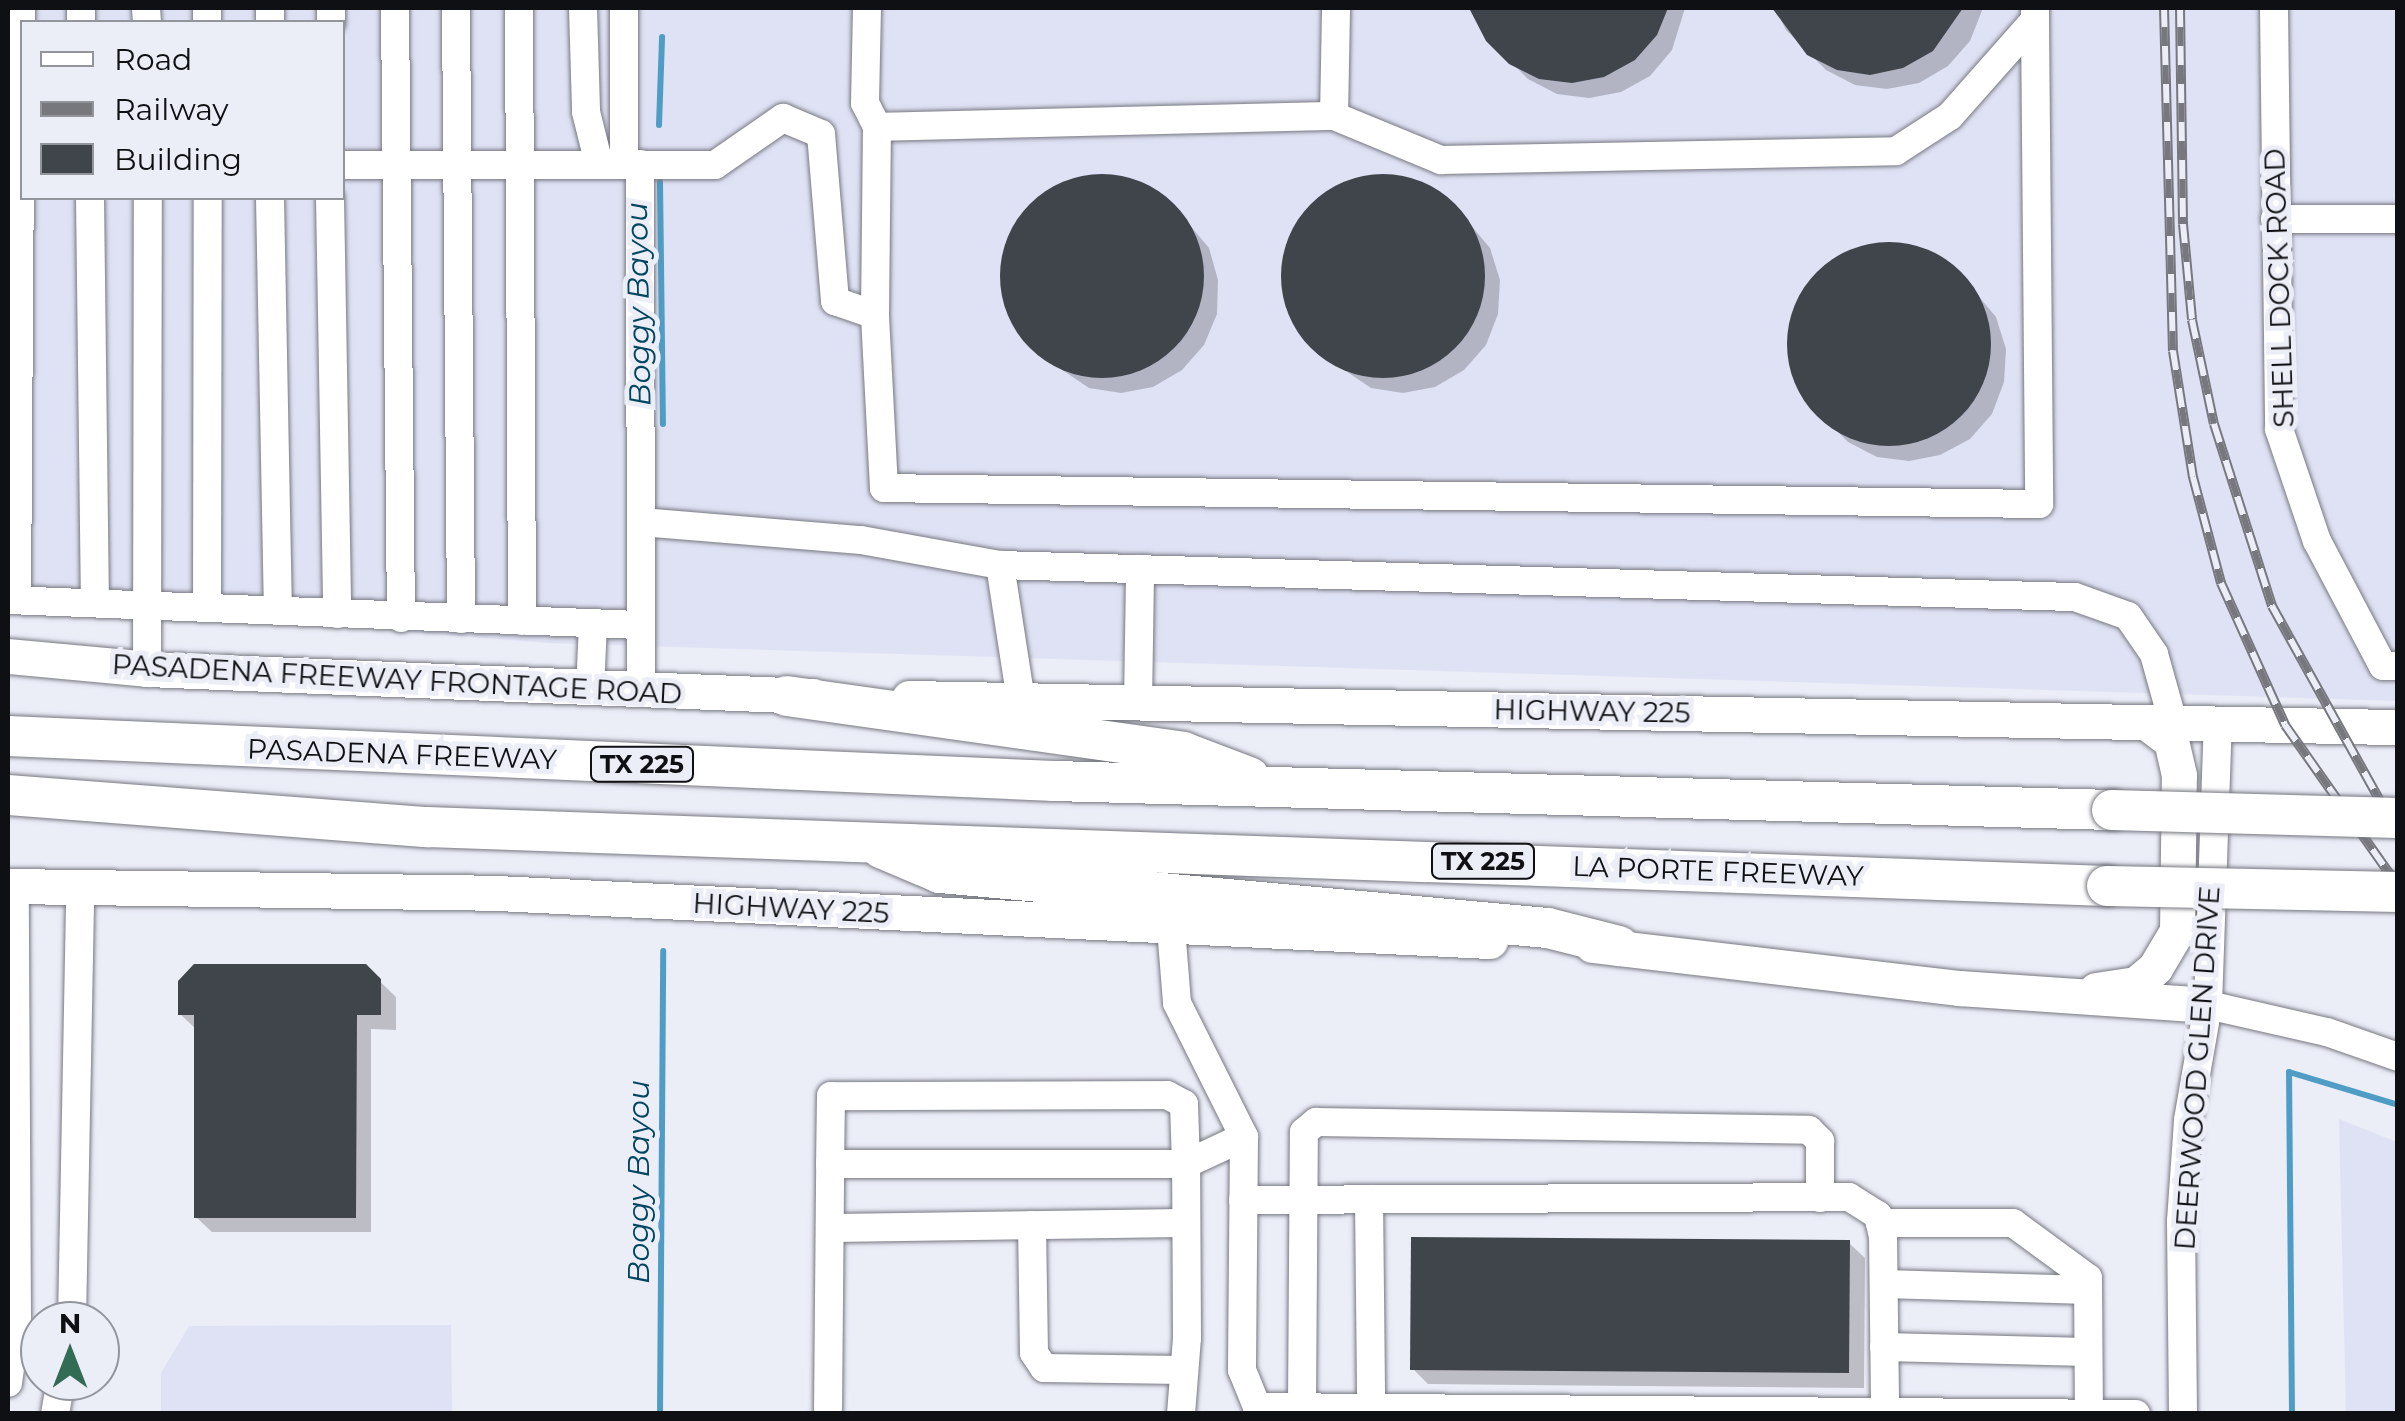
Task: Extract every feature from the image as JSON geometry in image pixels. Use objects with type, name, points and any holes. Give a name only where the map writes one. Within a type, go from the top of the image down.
[{"type":"highway","points":[[786,696],[1183,752],[1276,788]]},
{"type":"highway","name":"PASADENA FREEWAY","points":[[8,736],[1276,788]]},
{"type":"highway","name":"TX 225","points":[[1276,788],[2398,818]]},
{"type":"highway","name":"TX 225","points":[[8,795],[427,827],[858,838]]},
{"type":"highway","points":[[858,838],[940,873],[1548,928],[1619,946]]},
{"type":"highway","name":"LA PORTE FREEWAY","points":[[858,838],[2107,886],[2398,892]]},
{"type":"main road","name":"PASADENA FREEWAY FRONTAGE ROAD","points":[[8,656],[147,669],[642,693],[786,696]]},
{"type":"main road","name":"HIGHWAY 225","points":[[786,696],[2398,728]]},
{"type":"main road","points":[[2050,996],[2136,984],[2155,968],[2177,931],[2179,775],[2170,741],[2160,722]]},
{"type":"main road","points":[[11,886],[80,889]]},
{"type":"main road","name":"HIGHWAY 225","points":[[80,889],[496,892],[1172,928],[1619,946],[2050,996]]},
{"type":"main road","points":[[2050,996],[2208,1004]]},
{"type":"street","points":[[395,8],[402,618]]},
{"type":"street","points":[[456,8],[461,620]]},
{"type":"street","points":[[519,8],[522,621]]},
{"type":"street","points":[[582,8],[586,112],[621,164]]},
{"type":"street","points":[[624,8],[621,164],[642,522],[642,693]]},
{"type":"street","points":[[867,8],[865,103],[877,127],[875,314],[884,488],[2039,504],[2035,14]]},
{"type":"street","points":[[1334,116],[1336,8]]},
{"type":"street","name":"SHELL DOCK ROAD","points":[[2274,8],[2279,430],[2317,541],[2390,666]]},
{"type":"street","points":[[877,127],[1334,116],[1441,160],[1896,151],[1950,116],[2035,14]]},
{"type":"street","points":[[345,166],[715,165],[783,118],[821,134],[835,302],[875,314]]},
{"type":"street","points":[[21,200],[12,600],[640,625]]},
{"type":"street","points":[[90,200],[95,602]]},
{"type":"street","points":[[147,669],[148,200]]},
{"type":"street","points":[[207,607],[208,200]]},
{"type":"street","points":[[270,200],[278,611]]},
{"type":"street","points":[[330,200],[338,614]]},
{"type":"street","points":[[2275,219],[2398,218]]},
{"type":"street","points":[[642,522],[861,540],[1000,565],[2075,597],[2128,616],[2154,654],[2160,722]]},
{"type":"street","points":[[1000,565],[1020,701]]},
{"type":"street","points":[[1138,703],[1140,569]]},
{"type":"street","points":[[590,690],[593,624]]},
{"type":"street","name":"DEERWOOD GLEN DRIVE","points":[[2183,1414],[2182,1205],[2208,1004],[2218,723]]},
{"type":"street","points":[[11,886],[12,1096],[20,1301]]},
{"type":"street","points":[[72,1301],[80,889]]},
{"type":"street","points":[[1172,928],[1177,1003],[1244,1136],[1242,1370],[1258,1410],[1371,1404],[2136,1414]]},
{"type":"street","points":[[2208,1004],[2326,1032],[2398,1057]]},
{"type":"street","points":[[828,1414],[832,1096],[1167,1095],[1184,1104],[1182,1414]]},
{"type":"street","points":[[1302,1406],[1304,1132],[1316,1122],[1809,1130],[1820,1140],[1820,1198]]},
{"type":"street","points":[[830,1164],[1186,1164],[1244,1136]]},
{"type":"street","points":[[1243,1200],[1850,1198],[1880,1222],[2013,1223],[2088,1278],[2089,1412]]},
{"type":"street","points":[[1370,1199],[1371,1404]]},
{"type":"street","points":[[1880,1222],[1886,1412]]},
{"type":"street","points":[[830,1228],[1186,1223]]},
{"type":"street","points":[[1032,1225],[1034,1354],[1044,1368],[1182,1370]]},
{"type":"street","points":[[1884,1284],[2088,1290]]},
{"type":"street","points":[[8,1383],[20,1324]]},
{"type":"street","points":[[1884,1347],[2088,1352]]},
{"type":"shaded area","points":[[8,8],[2397,8],[2397,701],[550,643],[8,601]]},
{"type":"shaded area","points":[[2339,1119],[2397,1142],[2397,1413],[2346,1413]]},
{"type":"shaded area","points":[[451,1325],[452,1413],[161,1413],[161,1373],[189,1326]]},
{"type":"building","points":[[1469,8],[1668,8],[1657,35],[1635,60],[1604,77],[1572,83],[1539,79],[1509,64],[1486,41]]},
{"type":"building","points":[[1772,8],[1963,8],[1933,51],[1903,68],[1870,75],[1837,70],[1807,55]]},
{"type":"building","points":[[1102,174],[1141,182],[1174,204],[1196,237],[1204,276],[1196,315],[1174,348],[1141,370],[1102,378],[1063,370],[1030,348],[1008,315],[1000,276],[1008,237],[1030,204],[1063,182]]},
{"type":"building","points":[[1383,174],[1422,182],[1455,204],[1477,237],[1485,276],[1477,315],[1455,348],[1422,370],[1383,378],[1344,370],[1311,348],[1289,315],[1281,276],[1289,237],[1311,204],[1344,182]]},
{"type":"building","points":[[1889,242],[1928,250],[1961,272],[1983,305],[1991,344],[1983,383],[1961,416],[1928,438],[1889,446],[1850,438],[1817,416],[1795,383],[1787,344],[1795,305],[1817,272],[1850,250]]},
{"type":"building","points":[[194,964],[366,964],[381,979],[381,1015],[357,1015],[356,1218],[194,1218],[194,1015],[178,1015],[178,981]]},
{"type":"building","points":[[1411,1237],[1850,1240],[1849,1373],[1410,1370]]},
{"type":"waterway","name":"Boggy Bayou","points":[[659,125],[662,37]]},
{"type":"waterway","name":"Boggy Bayou","points":[[660,182],[663,424]]},
{"type":"waterway","name":"Boggy Bayou","points":[[660,1414],[663,951]]},
{"type":"waterway","points":[[2292,1414],[2289,1072],[2398,1105]]},
{"type":"railway","points":[[2164,8],[2173,351],[2193,477],[2221,583],[2285,725],[2398,886]]},
{"type":"railway","points":[[2180,8],[2183,224],[2192,320],[2214,424],[2272,606],[2398,833]]}]
